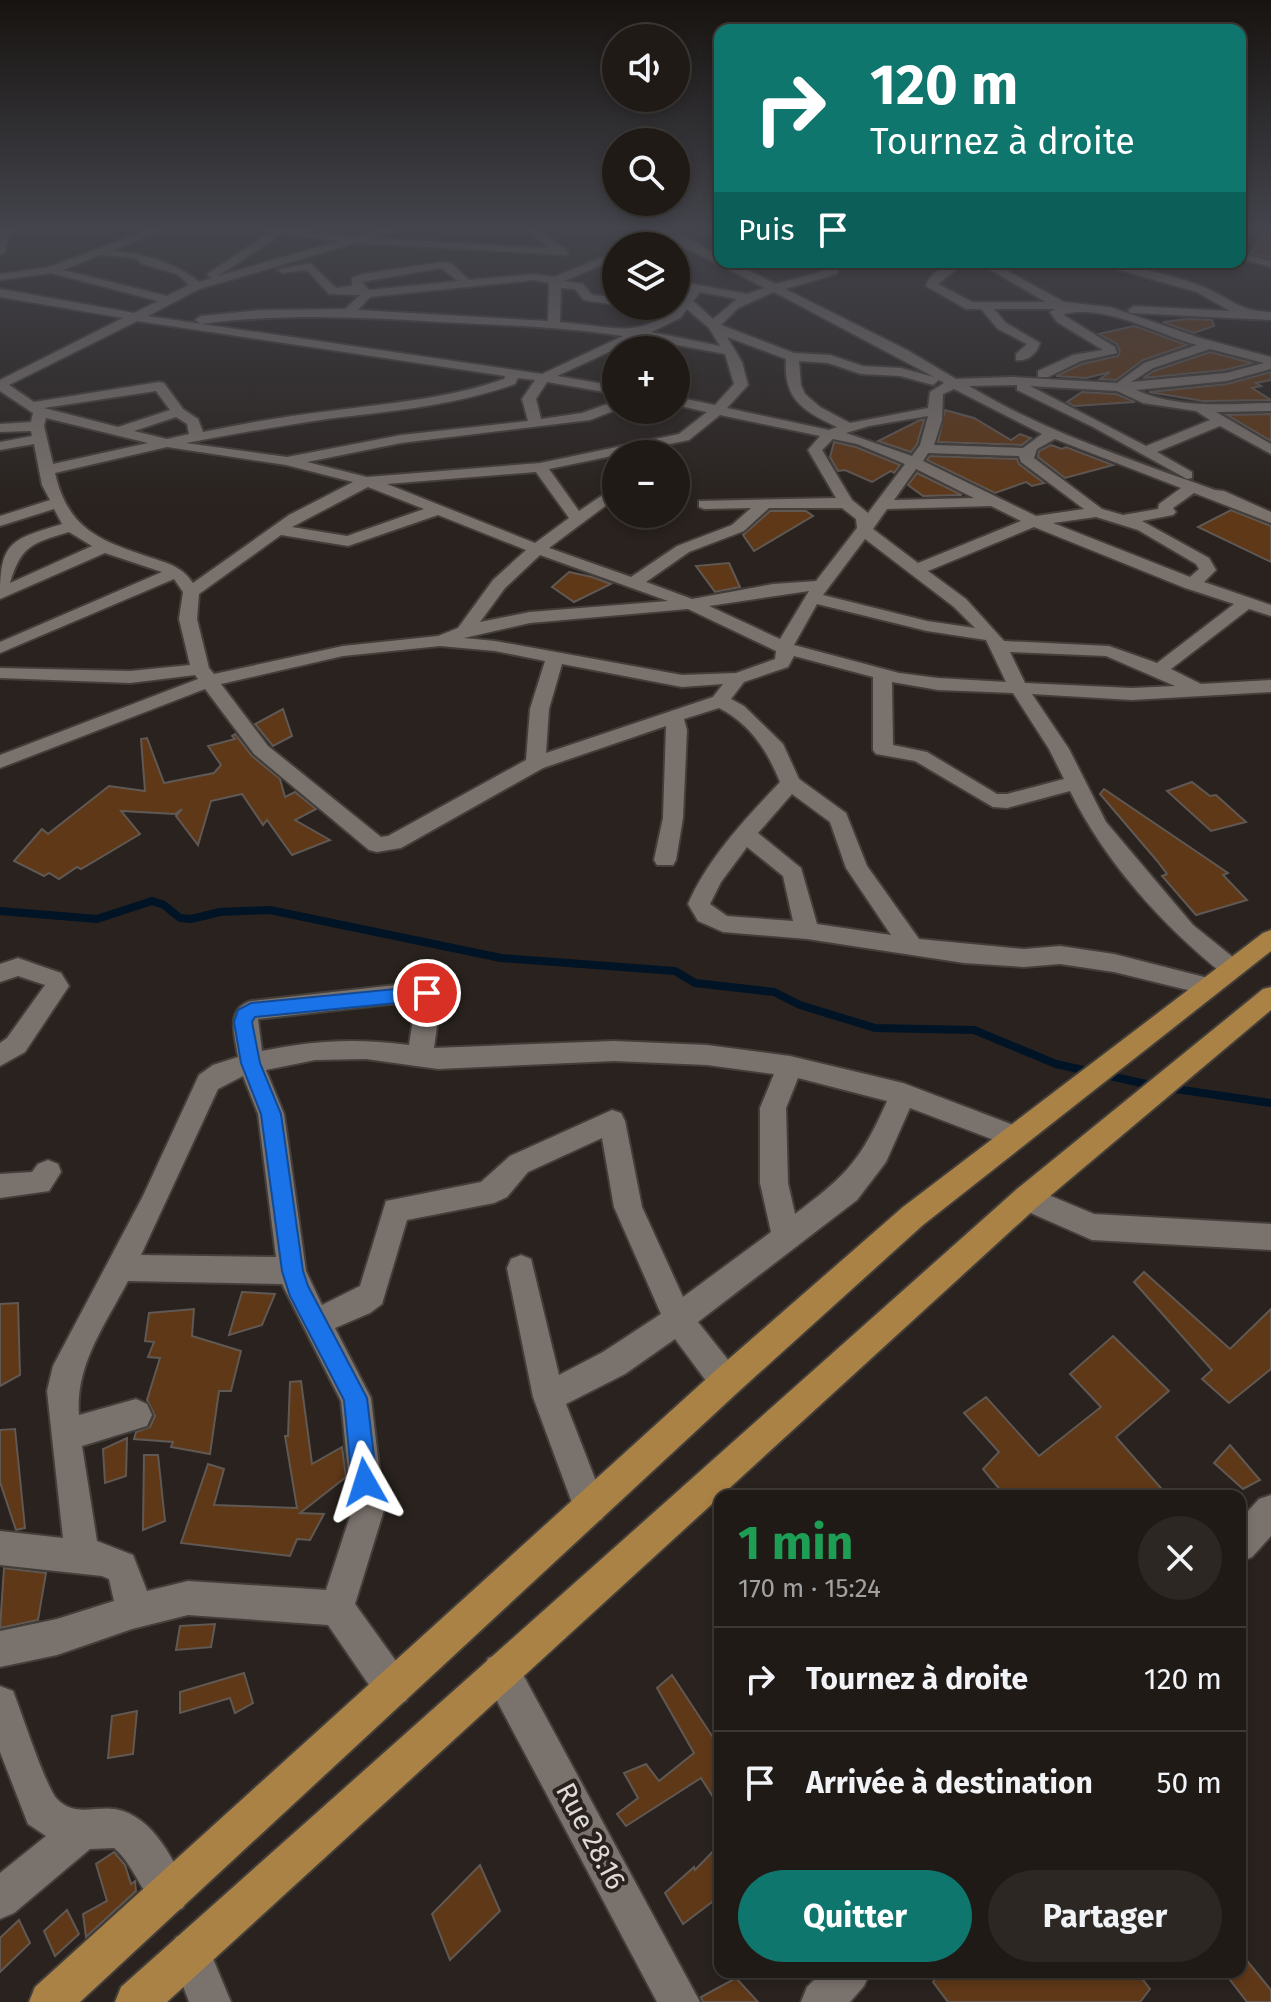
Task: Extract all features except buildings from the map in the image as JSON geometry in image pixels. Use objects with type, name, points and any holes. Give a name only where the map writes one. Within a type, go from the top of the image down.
[{"type":"main road","points":[[50,2002],[726,1382],[913,1216],[1271,939]]},
{"type":"main road","points":[[136,2002],[1027,1198],[1271,996]]},
{"type":"street","points":[[134,319],[0,385],[37,421],[49,478],[71,526],[104,547],[177,572],[191,592],[188,619],[205,675],[261,750],[377,845],[393,843],[536,763],[720,701],[738,678]]},
{"type":"street","points":[[151,319],[602,388]]},
{"type":"street","points":[[175,324],[205,319]]},
{"type":"street","points":[[286,340],[322,319]]},
{"type":"street","points":[[472,319],[640,332],[727,351]]},
{"type":"street","points":[[559,319],[560,324]]},
{"type":"street","points":[[705,319],[744,340],[793,357],[830,359],[861,370],[901,372],[951,384],[1012,381],[1120,387],[1227,377],[1271,363]]},
{"type":"street","points":[[681,440],[719,409],[741,385],[740,371],[714,326],[717,319]]},
{"type":"street","points":[[833,319],[985,402],[1054,434],[1271,518]]},
{"type":"street","points":[[996,319],[1002,326],[1034,343],[1032,349],[1021,357]]},
{"type":"street","points":[[1043,374],[1078,358],[1111,353],[1106,346],[1064,319]]},
{"type":"street","points":[[1134,319],[1271,363]]},
{"type":"street","points":[[632,336],[665,320]]},
{"type":"street","points":[[560,324],[602,350]]},
{"type":"street","points":[[1120,387],[1142,369],[1209,345]]},
{"type":"street","points":[[535,422],[529,399],[543,378],[602,350]]},
{"type":"street","points":[[793,357],[795,393],[805,403],[850,428]]},
{"type":"street","points":[[32,538],[36,509],[49,478],[166,441],[304,418],[452,400],[510,381],[512,374]]},
{"type":"street","points":[[1012,381],[1146,451],[1233,502]]},
{"type":"street","points":[[0,673],[130,677],[205,675],[343,651],[440,641],[495,646],[682,681],[738,678],[782,663],[786,655],[784,648],[817,592],[927,445],[937,392],[951,384]]},
{"type":"street","points":[[0,428],[37,421],[159,386],[178,412],[193,422],[197,437]]},
{"type":"street","points":[[1120,387],[1148,400],[1200,408],[1270,407]]},
{"type":"street","points":[[690,404],[861,441],[913,460],[1034,521],[1191,584],[1271,611]]},
{"type":"street","points":[[1200,408],[1271,450]]},
{"type":"street","points":[[286,461],[401,439],[585,417],[602,410]]},
{"type":"street","points":[[935,411],[867,422],[830,434],[815,450],[846,503],[864,518],[865,531],[960,603],[997,641],[1017,686],[1059,749],[1097,825],[1185,931],[1231,968]]},
{"type":"street","points":[[122,430],[178,412]]},
{"type":"street","points":[[0,446],[37,421],[122,430],[188,448],[286,461],[367,481],[537,549],[691,604],[784,648],[938,684],[1132,694],[1271,686]]},
{"type":"street","points":[[1146,451],[1220,421]]},
{"type":"street","points":[[927,445],[930,449],[944,451],[1026,452],[1054,434]]},
{"type":"street","points":[[191,592],[278,530],[367,481],[540,467],[684,437]]},
{"type":"street","points":[[1026,452],[1026,459],[1032,465],[1097,512],[1144,527],[1203,561],[1208,570],[1191,584]]},
{"type":"street","points":[[540,467],[577,519]]},
{"type":"street","points":[[1123,520],[1168,512],[1164,507],[1192,488]]},
{"type":"street","points":[[467,628],[499,584],[537,549],[602,501]]},
{"type":"street","points":[[881,504],[994,501]]},
{"type":"street","points":[[0,521],[59,502]]},
{"type":"street","points":[[632,584],[683,549],[738,528],[766,503]]},
{"type":"street","points":[[704,504],[846,503]]},
{"type":"street","points":[[278,530],[348,541],[439,509]]},
{"type":"street","points":[[919,569],[1034,521],[1097,512]]},
{"type":"street","points":[[8,553],[32,538],[71,526]]},
{"type":"street","points":[[0,536],[8,553],[0,592]]},
{"type":"street","points":[[0,592],[104,547]]},
{"type":"street","points":[[0,648],[177,572]]},
{"type":"street","points":[[440,641],[483,623],[691,604],[769,589],[817,592],[927,626],[997,641],[1109,651],[1159,670],[1199,691]]},
{"type":"street","points":[[1159,670],[1246,603]]},
{"type":"street","points":[[536,763],[534,727],[540,695],[555,658]]},
{"type":"street","points":[[882,673],[885,697],[883,750],[920,756],[993,800],[1007,801],[1076,783]]},
{"type":"street","points":[[0,762],[205,675]]},
{"type":"street","points":[[720,701],[737,710],[776,748],[791,783],[839,818],[857,868],[910,944]]},
{"type":"street","points":[[665,860],[673,818],[677,730],[674,716]]},
{"type":"street","points":[[791,783],[746,834],[702,892],[699,904],[706,915],[723,924],[807,931],[964,954],[1024,958],[1060,955],[1114,963],[1208,986]]},
{"type":"street","points":[[746,834],[793,873],[807,931]]},
{"type":"street","points":[[0,973],[18,967],[57,982],[16,1045],[0,1056]]},
{"type":"street","points":[[337,1608],[368,1510],[356,1398],[298,1289],[292,1271],[271,1114],[251,1063],[243,1022],[251,1010],[423,991],[429,997],[420,1056]]},
{"type":"street","points":[[82,1556],[65,1435],[62,1391],[68,1366],[121,1268],[208,1082],[214,1076],[251,1063],[315,1050],[366,1049],[438,1059],[614,1051],[671,1052],[790,1066],[903,1094],[1015,1137]]},
{"type":"street","points":[[787,1239],[774,1183],[773,1108],[790,1066]]},
{"type":"street","points":[[548,1397],[614,1363],[678,1319],[847,1191],[877,1154],[903,1094]]},
{"type":"street","points":[[316,1322],[360,1303],[372,1294],[396,1210],[484,1194],[497,1188],[519,1164],[612,1121],[628,1207],[678,1319],[726,1382]]},
{"type":"street","points":[[0,1186],[39,1183],[48,1172]]},
{"type":"street","points":[[1027,1198],[1092,1227],[1271,1237]]},
{"type":"street","points":[[121,1268],[292,1271]]},
{"type":"street","points":[[521,1268],[548,1397],[590,1507]]},
{"type":"street","points":[[65,1435],[136,1415]]},
{"type":"street","points":[[1246,1538],[1271,1511]]},
{"type":"street","points":[[0,1548],[103,1559],[121,1567],[129,1585],[132,1612]]},
{"type":"street","points":[[0,1649],[57,1637],[132,1612],[188,1598],[337,1608]]},
{"type":"street","points":[[337,1608],[393,1688]]},
{"type":"street","name":"Rue 28.16","points":[[501,1671],[679,2002]]},
{"type":"street","points":[[0,1704],[41,1811],[50,1819],[83,1830],[112,1827],[133,1838],[169,1894]]},
{"type":"street","points":[[0,1899],[83,1830]]},
{"type":"street","points":[[190,1951],[210,2002]]},
{"type":"street","points":[[822,2002],[844,1978]]},
{"type":"waterway","points":[[0,911],[97,919],[152,901],[164,905],[180,918],[191,919],[220,912],[270,910],[501,958],[675,971],[695,983],[774,992],[800,1005],[875,1028],[974,1030],[1056,1064],[1155,1086]]},
{"type":"waterway","points":[[1169,1088],[1271,1103]]},
{"type":"route","points":[[365,1482],[356,1398],[298,1289],[292,1271],[271,1114],[251,1063],[243,1022],[251,1010],[427,993]]}]
